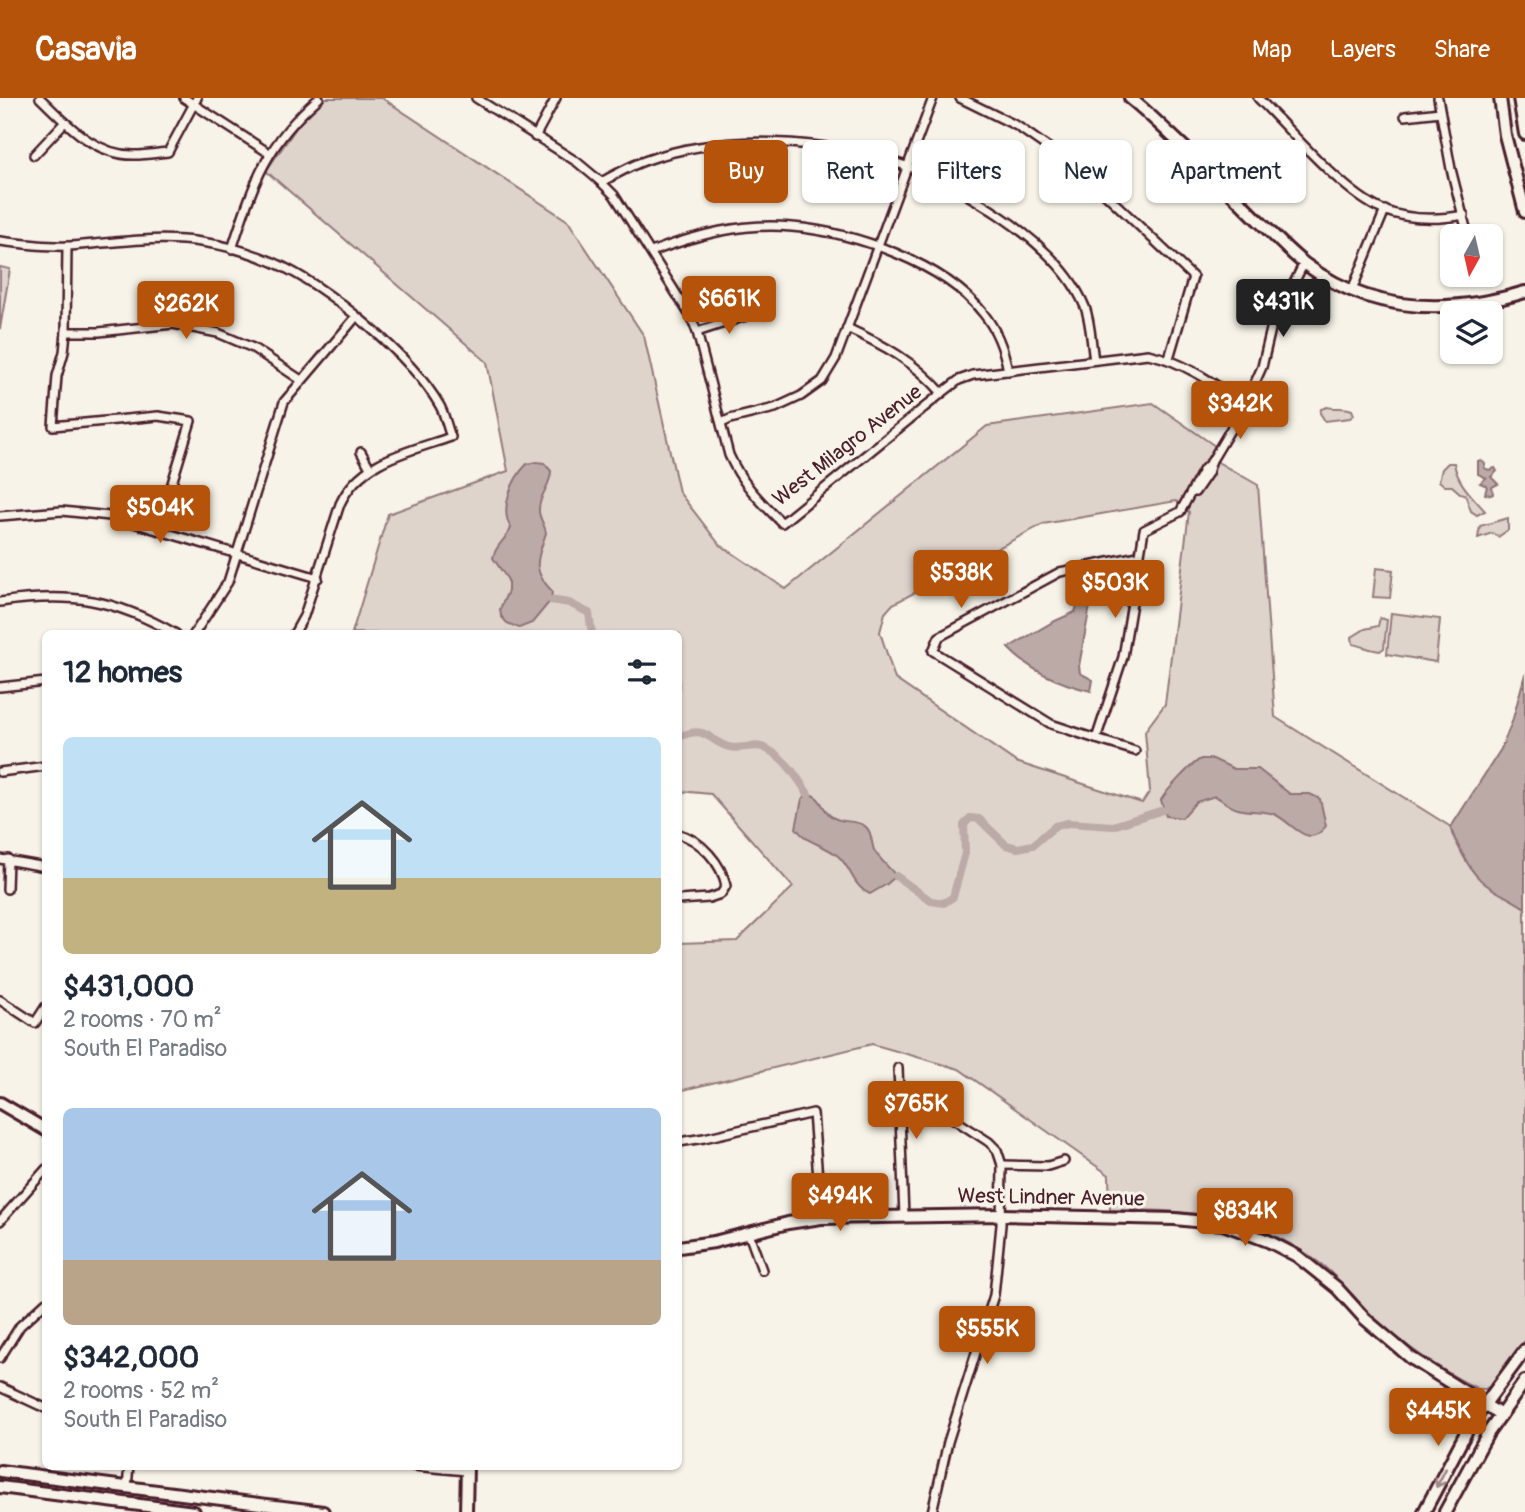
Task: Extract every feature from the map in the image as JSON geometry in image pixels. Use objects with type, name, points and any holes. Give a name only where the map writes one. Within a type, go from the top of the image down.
[{"type":"street","points":[[40,98],[86,140],[109,151],[133,156],[168,152],[195,101]]},
{"type":"street","points":[[184,98],[195,101],[269,153]]},
{"type":"street","points":[[232,249],[246,202],[269,153],[297,119],[319,98]]},
{"type":"street","name":"West Milagro Avenue","points":[[476,98],[577,162],[614,195],[691,317],[729,455],[744,484],[782,523],[942,393],[959,380],[973,375],[1148,354],[1169,358],[1187,366],[1245,405]]},
{"type":"street","points":[[535,137],[556,98]]},
{"type":"street","points":[[722,423],[775,408],[801,396],[822,381],[836,358],[933,98]]},
{"type":"street","points":[[960,98],[1017,126],[1079,169],[1193,277],[1169,358]]},
{"type":"street","points":[[1130,98],[1304,263],[1329,279],[1389,302],[1420,307],[1472,305],[1525,292]]},
{"type":"street","points":[[1258,98],[1360,197],[1385,210],[1415,219],[1464,215]]},
{"type":"street","points":[[1438,98],[1466,224]]},
{"type":"street","points":[[1500,98],[1505,135],[1525,212]]},
{"type":"street","points":[[1519,98],[1525,134]]},
{"type":"street","points":[[1405,116],[1440,113]]},
{"type":"street","points":[[34,155],[65,122]]},
{"type":"street","points":[[601,182],[645,161],[691,149],[737,143],[777,142],[819,146],[857,152],[908,166],[965,192],[1012,224],[1046,252],[1069,278],[1086,309],[1094,360]]},
{"type":"street","points":[[1352,290],[1385,210]]},
{"type":"street","points":[[651,252],[694,236],[754,227],[791,226],[839,234],[878,246],[917,263],[955,286],[983,312],[1000,338],[1008,371]]},
{"type":"street","points":[[0,241],[67,246],[163,239],[203,242],[272,261],[301,277],[356,317],[402,356],[423,381],[441,408],[450,436],[377,463],[348,487],[340,504],[318,578],[296,630]]},
{"type":"street","points":[[67,246],[66,332],[57,376],[53,426],[158,416],[191,421],[158,529]]},
{"type":"street","points":[[1097,738],[1123,657],[1143,530],[1180,512],[1208,473],[1211,462],[1245,405],[1262,367],[1271,329],[1304,263]]},
{"type":"street","points":[[697,332],[752,313]]},
{"type":"street","points":[[197,630],[228,582],[284,402],[356,317]]},
{"type":"street","points":[[66,332],[99,332],[173,324],[218,333],[253,348],[301,380]]},
{"type":"street","points":[[847,328],[882,343],[912,363],[942,393]]},
{"type":"street","points":[[361,452],[370,468]]},
{"type":"street","points":[[0,516],[62,511],[110,516],[318,578]]},
{"type":"street","points":[[1135,751],[1051,724],[933,651],[939,637],[1060,572],[1139,556]]},
{"type":"street","points":[[0,602],[34,597],[68,597],[112,604],[148,618],[169,630]]},
{"type":"street","points":[[0,687],[42,682]]},
{"type":"street","points":[[0,772],[42,767]]},
{"type":"street","points":[[682,835],[697,842],[723,873],[726,886],[721,894],[709,898],[682,900]]},
{"type":"street","points":[[7,889],[4,859],[42,865]]},
{"type":"street","points":[[0,1000],[35,1023],[42,1012]]},
{"type":"street","points":[[898,1068],[904,1216]]},
{"type":"street","points":[[0,1102],[42,1128]]},
{"type":"street","points":[[901,1104],[920,1105],[946,1114],[989,1142],[997,1150],[1002,1165],[998,1272],[994,1295],[950,1434],[932,1512]]},
{"type":"street","points":[[682,1142],[813,1113],[821,1218]]},
{"type":"street","points":[[1002,1165],[1048,1166],[1064,1161]]},
{"type":"street","points":[[0,1221],[42,1174]]},
{"type":"street","name":"West Lindner Avenue","points":[[682,1246],[821,1218],[1001,1215],[1192,1220],[1223,1224],[1255,1235],[1297,1256],[1337,1288],[1365,1319],[1410,1358],[1501,1415]]},
{"type":"street","points":[[749,1234],[762,1270]]},
{"type":"street","points":[[0,1358],[4,1341],[42,1306]]},
{"type":"street","points":[[1424,1512],[1454,1452],[1485,1403],[1525,1350]]},
{"type":"street","points":[[1445,1512],[1488,1433],[1525,1381]]},
{"type":"street","points":[[0,1387],[42,1407]]},
{"type":"street","points":[[127,1487],[129,1470]]},
{"type":"street","points":[[466,1512],[467,1470]]},
{"type":"street","points":[[0,1471],[323,1512]]},
{"type":"street","points":[[0,1487],[194,1512]]},
{"type":"shaded area","points":[[326,98],[382,98],[568,221],[644,336],[679,492],[719,544],[786,589],[987,426],[1153,403],[1215,446],[1209,457],[1258,485],[1275,717],[1451,827],[1464,857],[1525,908],[1525,1341],[1490,1386],[1478,1389],[1423,1357],[1386,1328],[1321,1264],[1272,1234],[1247,1225],[1195,1213],[1110,1210],[1109,1175],[959,1069],[872,1044],[682,1090],[682,943],[737,941],[793,887],[711,794],[682,791],[682,630],[353,630],[388,514],[508,471],[487,362],[266,171],[299,124]],"holes":[[[1176,501],[1189,512],[1165,704],[1145,731],[1150,791],[1142,803],[1016,762],[895,679],[880,632],[885,613],[893,604],[1043,524]]]},
{"type":"shaded area","points":[[0,267],[10,269],[0,329]]},
{"type":"shaded area","points":[[1321,409],[1349,409],[1354,415],[1350,418],[1325,421],[1320,413]]},
{"type":"shaded area","points":[[1481,460],[1485,464],[1484,468],[1495,468],[1497,471],[1491,477],[1498,484],[1492,487],[1491,495],[1485,494],[1487,486],[1480,483],[1486,478],[1478,474],[1478,461]]},
{"type":"shaded area","points":[[544,463],[551,471],[539,506],[546,533],[540,550],[538,570],[552,591],[551,600],[532,623],[519,628],[507,623],[501,616],[500,609],[508,591],[508,580],[493,558],[511,528],[506,512],[512,486],[527,464]]},
{"type":"shaded area","points":[[1448,463],[1454,463],[1462,483],[1485,511],[1477,515],[1471,511],[1465,494],[1439,481],[1442,469]]},
{"type":"shaded area","points":[[1508,518],[1508,530],[1498,537],[1492,533],[1478,538],[1480,526]]},
{"type":"shaded area","points":[[1376,568],[1393,570],[1390,598],[1373,597]]},
{"type":"shaded area","points":[[1094,584],[1079,666],[1080,673],[1093,680],[1091,691],[1046,676],[1008,648],[1075,612],[1084,585]]},
{"type":"shaded area","points":[[1391,613],[1440,619],[1436,662],[1387,654]]},
{"type":"shaded area","points":[[1380,618],[1387,620],[1384,648],[1380,651],[1353,644],[1352,637],[1365,629],[1378,626]]},
{"type":"shaded area","points":[[1525,674],[1525,908],[1489,887],[1475,874],[1451,827],[1501,749],[1512,722]]},
{"type":"shaded area","points":[[1201,759],[1213,759],[1234,769],[1258,769],[1290,794],[1310,794],[1320,799],[1326,826],[1313,836],[1307,835],[1276,815],[1235,808],[1215,796],[1196,802],[1182,818],[1166,816],[1161,800]]},
{"type":"shaded area","points":[[808,794],[816,797],[835,818],[866,827],[874,850],[896,876],[870,894],[860,887],[838,856],[800,833],[796,828],[802,799]]},
{"type":"waterway","points":[[551,600],[569,603],[589,613],[591,630]]},
{"type":"waterway","points":[[682,736],[696,732],[729,747],[758,746],[770,750],[789,767],[808,794]]},
{"type":"waterway","points":[[896,876],[931,901],[944,903],[953,897],[965,853],[964,825],[970,818],[979,819],[1006,845],[1018,848],[1033,845],[1055,826],[1068,823],[1113,826],[1163,810]]}]
